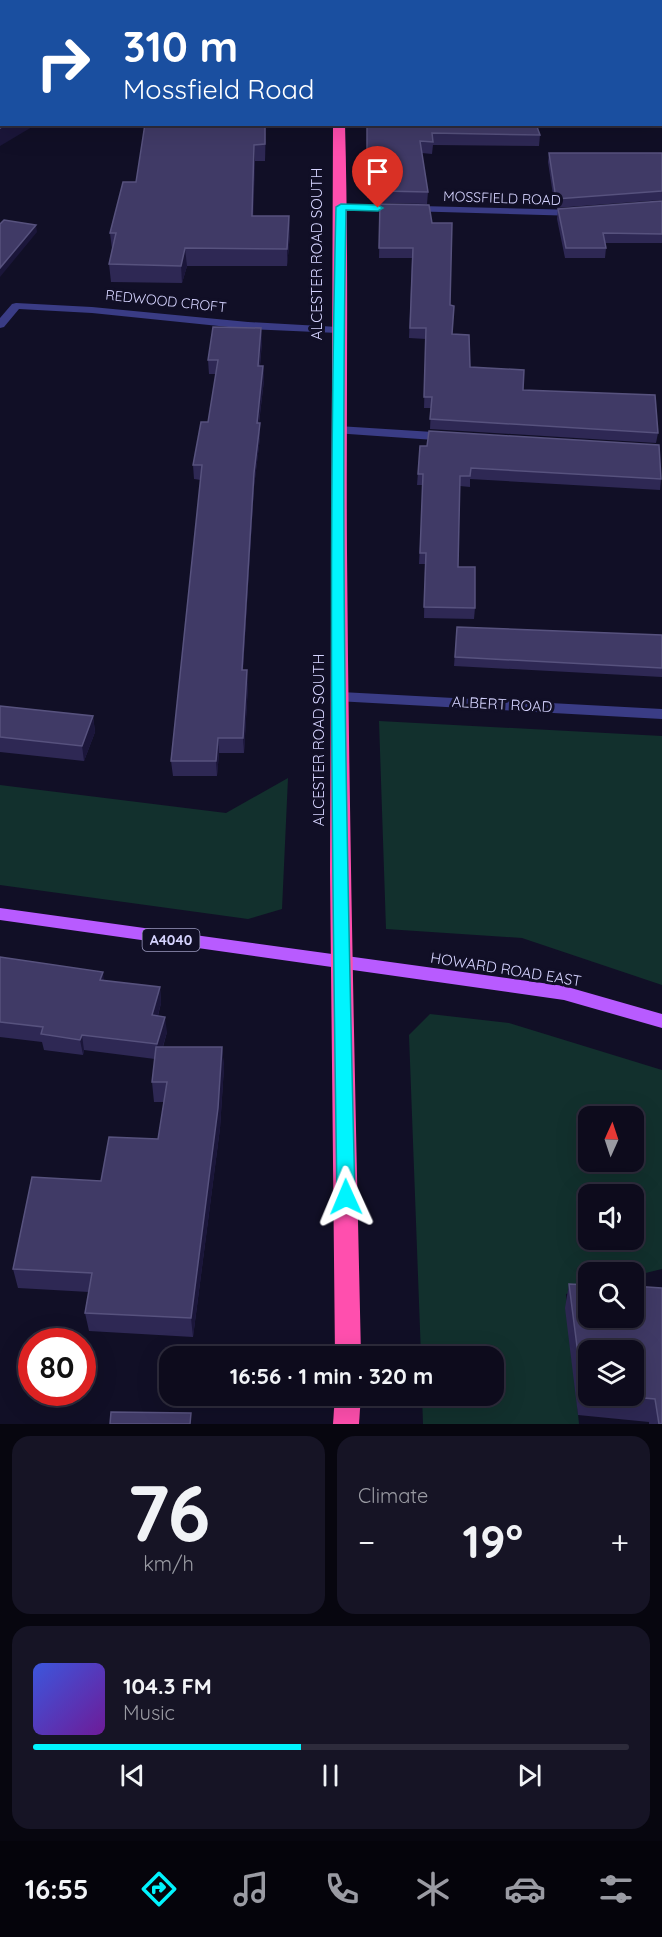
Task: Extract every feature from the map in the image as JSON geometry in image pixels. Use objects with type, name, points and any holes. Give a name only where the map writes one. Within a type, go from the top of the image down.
[{"type":"highway","name":"ALCESTER ROAD SOUTH","points":[[339,126],[341,207],[338,430],[348,1346]]},
{"type":"highway","points":[[346,1424],[347,1406]]},
{"type":"main road","name":"A4040","points":[[0,914],[342,964]]},
{"type":"main road","name":"HOWARD ROAD EAST","points":[[342,964],[564,993],[662,1021]]},
{"type":"street","name":"MOSSFIELD ROAD","points":[[341,207],[563,214],[593,211]]},
{"type":"street","name":"REDWOOD CROFT","points":[[0,325],[16,306],[48,306],[147,313],[219,323],[338,330]]},
{"type":"street","points":[[338,430],[463,438]]},
{"type":"street","name":"ALBERT ROAD","points":[[341,697],[662,714]]},
{"type":"green space","points":[[379,721],[662,736],[662,985],[522,938],[386,929]]},
{"type":"green space","points":[[288,778],[282,909],[248,919],[0,885],[0,785],[226,813]]},
{"type":"green space","points":[[430,1014],[509,1023],[662,1070],[662,1269],[644,1273],[644,1262],[578,1262],[578,1291],[566,1294],[579,1424],[423,1424],[422,1406],[504,1406],[504,1346],[421,1346],[409,1035]]},
{"type":"building","points":[[145,126],[265,126],[265,144],[254,145],[252,216],[289,216],[287,249],[185,248],[181,266],[109,264],[116,233],[110,233],[123,182],[136,182]]},
{"type":"building","points":[[367,126],[537,126],[540,135],[432,133],[433,142],[420,141],[428,192],[381,191],[381,186],[367,186]]},
{"type":"building","points":[[549,153],[662,153],[662,191],[556,199]]},
{"type":"building","points":[[662,201],[662,234],[603,233],[606,248],[566,248],[558,209]]},
{"type":"building","points":[[380,204],[429,205],[432,223],[452,223],[450,305],[454,306],[452,334],[469,335],[470,367],[524,370],[523,390],[655,395],[658,433],[430,419],[432,397],[424,397],[426,328],[410,328],[413,248],[379,248]]},
{"type":"building","points":[[4,220],[36,225],[0,268],[0,224]]},
{"type":"building","points":[[213,327],[261,328],[258,366],[263,366],[257,423],[260,423],[254,473],[242,670],[247,670],[243,738],[218,738],[216,761],[171,761],[202,465],[193,465],[201,422],[208,422],[218,360],[208,360]]},
{"type":"building","points":[[429,431],[659,445],[661,479],[471,468],[470,476],[460,476],[458,567],[475,567],[475,608],[424,607],[426,553],[420,553],[423,474],[418,474],[420,446],[427,446]]},
{"type":"building","points":[[457,627],[662,635],[662,668],[455,657]]},
{"type":"building","points":[[0,706],[93,716],[82,746],[0,737]]},
{"type":"building","points":[[0,957],[103,972],[100,980],[160,987],[152,1015],[165,1017],[157,1044],[82,1035],[80,1040],[41,1034],[43,1027],[0,1022]]},
{"type":"building","points":[[156,1047],[222,1047],[218,1108],[191,1318],[85,1313],[92,1273],[13,1269],[32,1177],[101,1181],[109,1137],[158,1139],[167,1082],[152,1082]]},
{"type":"building","points":[[569,1284],[578,1284],[578,1328],[644,1328],[644,1287],[662,1288],[662,1424],[659,1424],[655,1399],[644,1398],[644,1340],[578,1340],[578,1354]]},
{"type":"building","points":[[111,1412],[191,1413],[190,1424],[110,1424]]},
{"type":"route","points":[[346,1197],[340,871],[338,352],[341,207],[378,208]]}]
